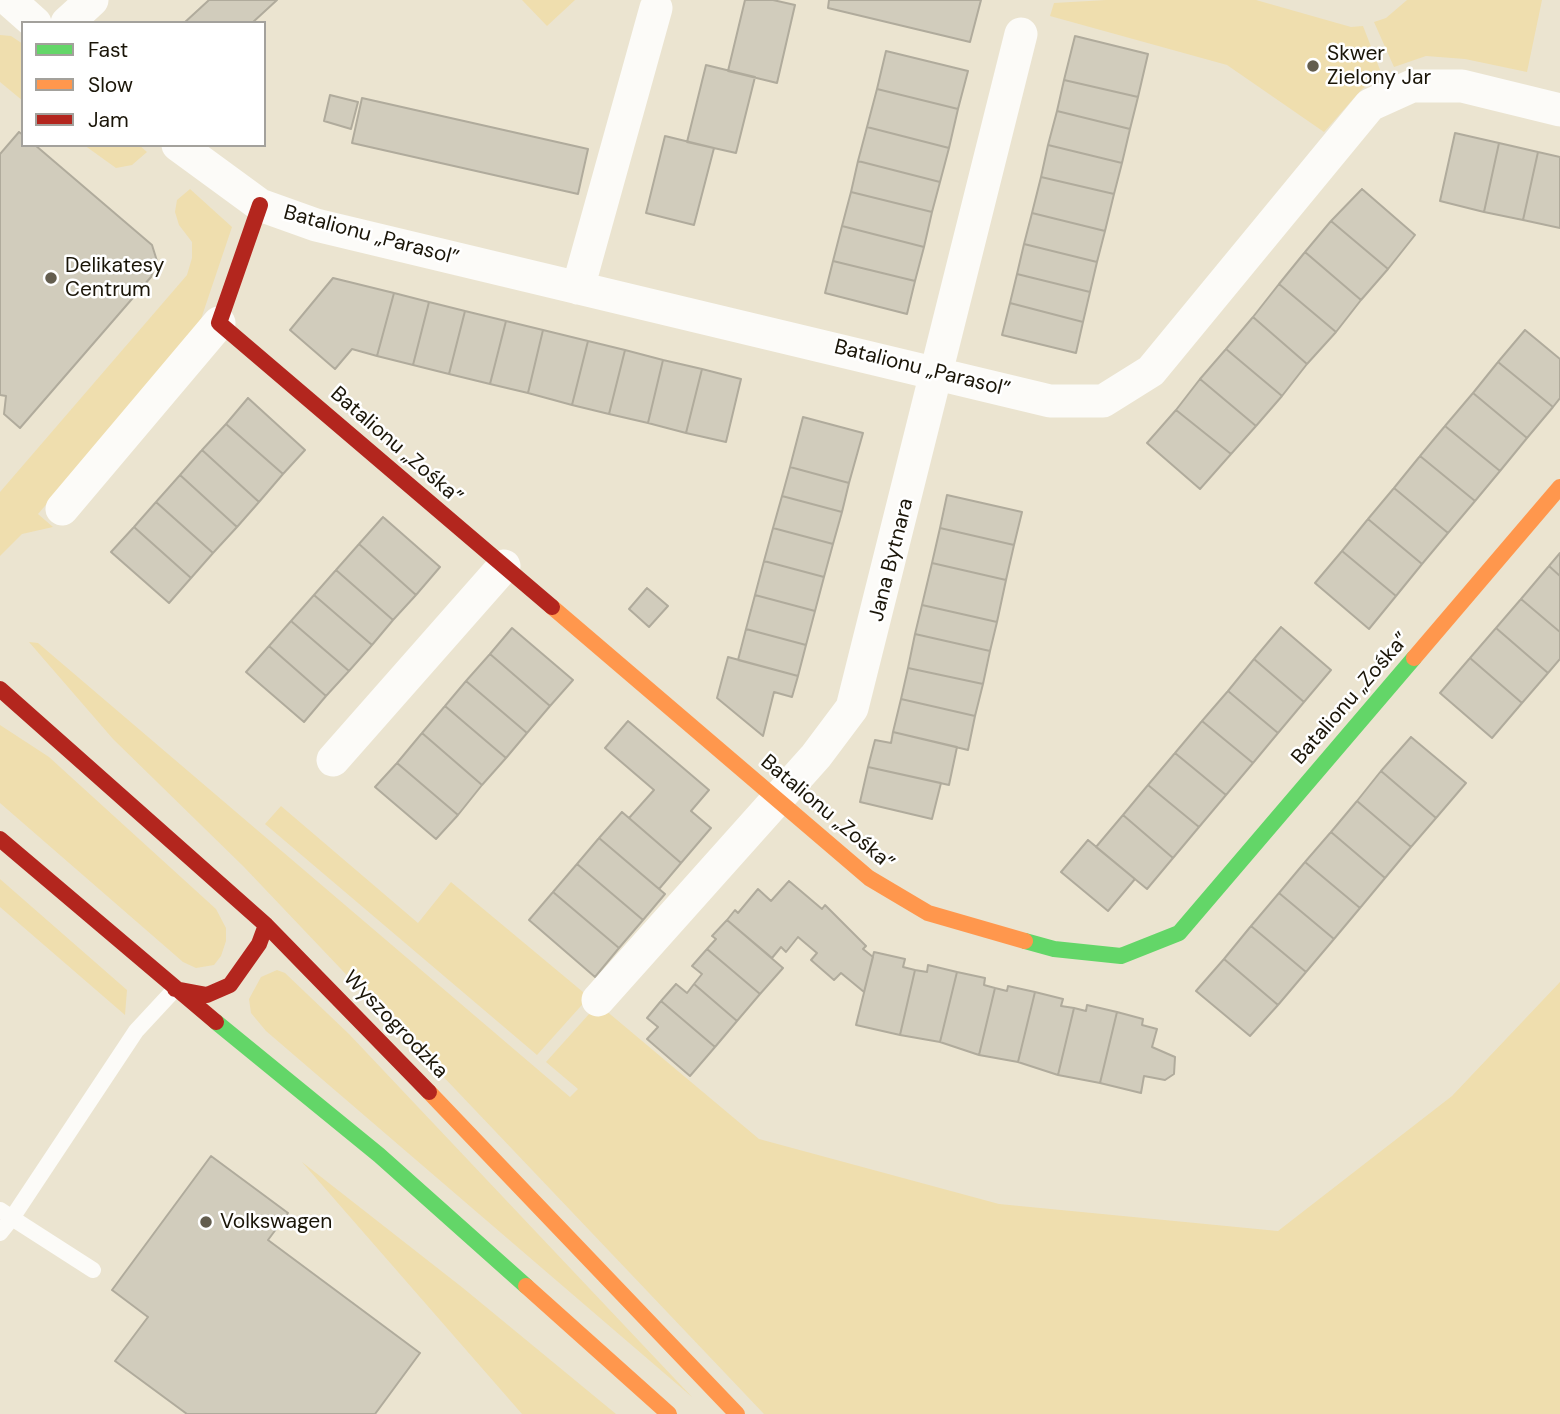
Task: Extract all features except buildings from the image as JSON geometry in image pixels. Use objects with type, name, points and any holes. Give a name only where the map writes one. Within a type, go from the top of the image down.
[{"type":"main road","points":[[219,323],[260,205]]},
{"type":"main road","name":"Batalionu „Zośka”","points":[[219,323],[869,878],[928,913],[1054,949],[1121,957],[1179,933],[1560,487]]},
{"type":"main road","name":"Wyszogrodzka","points":[[0,689],[266,925],[358,1016],[737,1414]]},
{"type":"main road","points":[[0,839],[176,989],[409,1181],[669,1414]]},
{"type":"main road","points":[[176,989],[207,995],[230,985],[259,944],[266,925]]},
{"type":"street","points":[[9,0],[33,21]]},
{"type":"street","points":[[69,21],[92,0]]},
{"type":"street","points":[[578,288],[656,8]]},
{"type":"street","name":"Jana Bytnara","points":[[598,1000],[778,800],[852,708],[1021,34]]},
{"type":"street","name":"Batalionu „Parasol”","points":[[181,147],[260,205],[316,225],[1050,401],[1103,401],[1151,371],[1370,105],[1412,86],[1462,86],[1560,110]]},
{"type":"street","points":[[62,509],[219,323]]},
{"type":"street","points":[[333,760],[504,566]]},
{"type":"lane","points":[[0,1233],[6,1214],[136,1031],[176,989]]},
{"type":"lane","points":[[6,1214],[93,1270]]},
{"type":"shaded area","points":[[522,0],[575,0],[547,26]]},
{"type":"shaded area","name":"Skwer Zielony Jar","points":[[1106,0],[1256,0],[1351,27],[1363,26],[1382,75],[1362,89],[1324,132],[1227,65],[1050,16],[1054,3]]},
{"type":"shaded area","points":[[1407,0],[1542,0],[1527,72],[1465,59],[1426,56],[1394,67],[1374,22],[1386,18]]},
{"type":"shaded area","points":[[0,35],[11,36],[21,43],[21,99],[0,82]]},
{"type":"shaded area","points":[[87,147],[141,147],[147,152],[132,165],[116,168]]},
{"type":"shaded area","points":[[190,189],[232,227],[201,319],[185,343],[38,514],[53,527],[22,534],[0,556],[0,492],[187,275],[192,258],[192,242],[179,225],[175,212],[177,200]]},
{"type":"shaded area","points":[[29,642],[38,643],[570,1097],[578,1089],[546,1062],[598,1004],[759,1139],[999,1204],[1278,1231],[1452,1096],[1560,982],[1560,1414],[764,1414],[244,867],[113,739]]},
{"type":"shaded area","points":[[0,725],[49,757],[216,909],[226,928],[226,941],[221,956],[214,965],[196,968],[183,962],[0,803]]},
{"type":"shaded area","points":[[281,806],[418,923],[451,882],[589,997],[537,1055],[265,824]]},
{"type":"shaded area","points":[[0,879],[127,990],[125,1015],[0,907]]},
{"type":"shaded area","points":[[277,970],[285,973],[349,1034],[692,1397],[266,1031],[251,1013],[249,999],[261,977]]},
{"type":"shaded area","points":[[302,1162],[463,1288],[616,1414],[522,1414]]},
{"type":"traffic: fast","points":[[1025,941],[1054,949],[1121,956],[1179,933],[1414,658]]},
{"type":"traffic: fast","points":[[216,1022],[379,1155],[526,1286]]},
{"type":"traffic: slow","points":[[1414,658],[1560,487]]},
{"type":"traffic: slow","points":[[552,607],[869,878],[928,913],[1025,941]]},
{"type":"traffic: slow","points":[[429,1092],[737,1414]]},
{"type":"traffic: slow","points":[[526,1286],[669,1414]]},
{"type":"traffic: jam","points":[[260,205],[219,323],[552,607]]},
{"type":"traffic: jam","points":[[0,689],[266,925],[429,1092]]},
{"type":"traffic: jam","points":[[0,839],[216,1022]]},
{"type":"traffic: jam","points":[[175,989],[207,995],[230,985],[259,944],[266,925]]},
{"type":"place","name":"Skwer Zielony Jar","points":[[1313,66]]},
{"type":"place","name":"Delikatesy Centrum","points":[[51,278]]},
{"type":"place","name":"Volkswagen","points":[[206,1222]]}]
